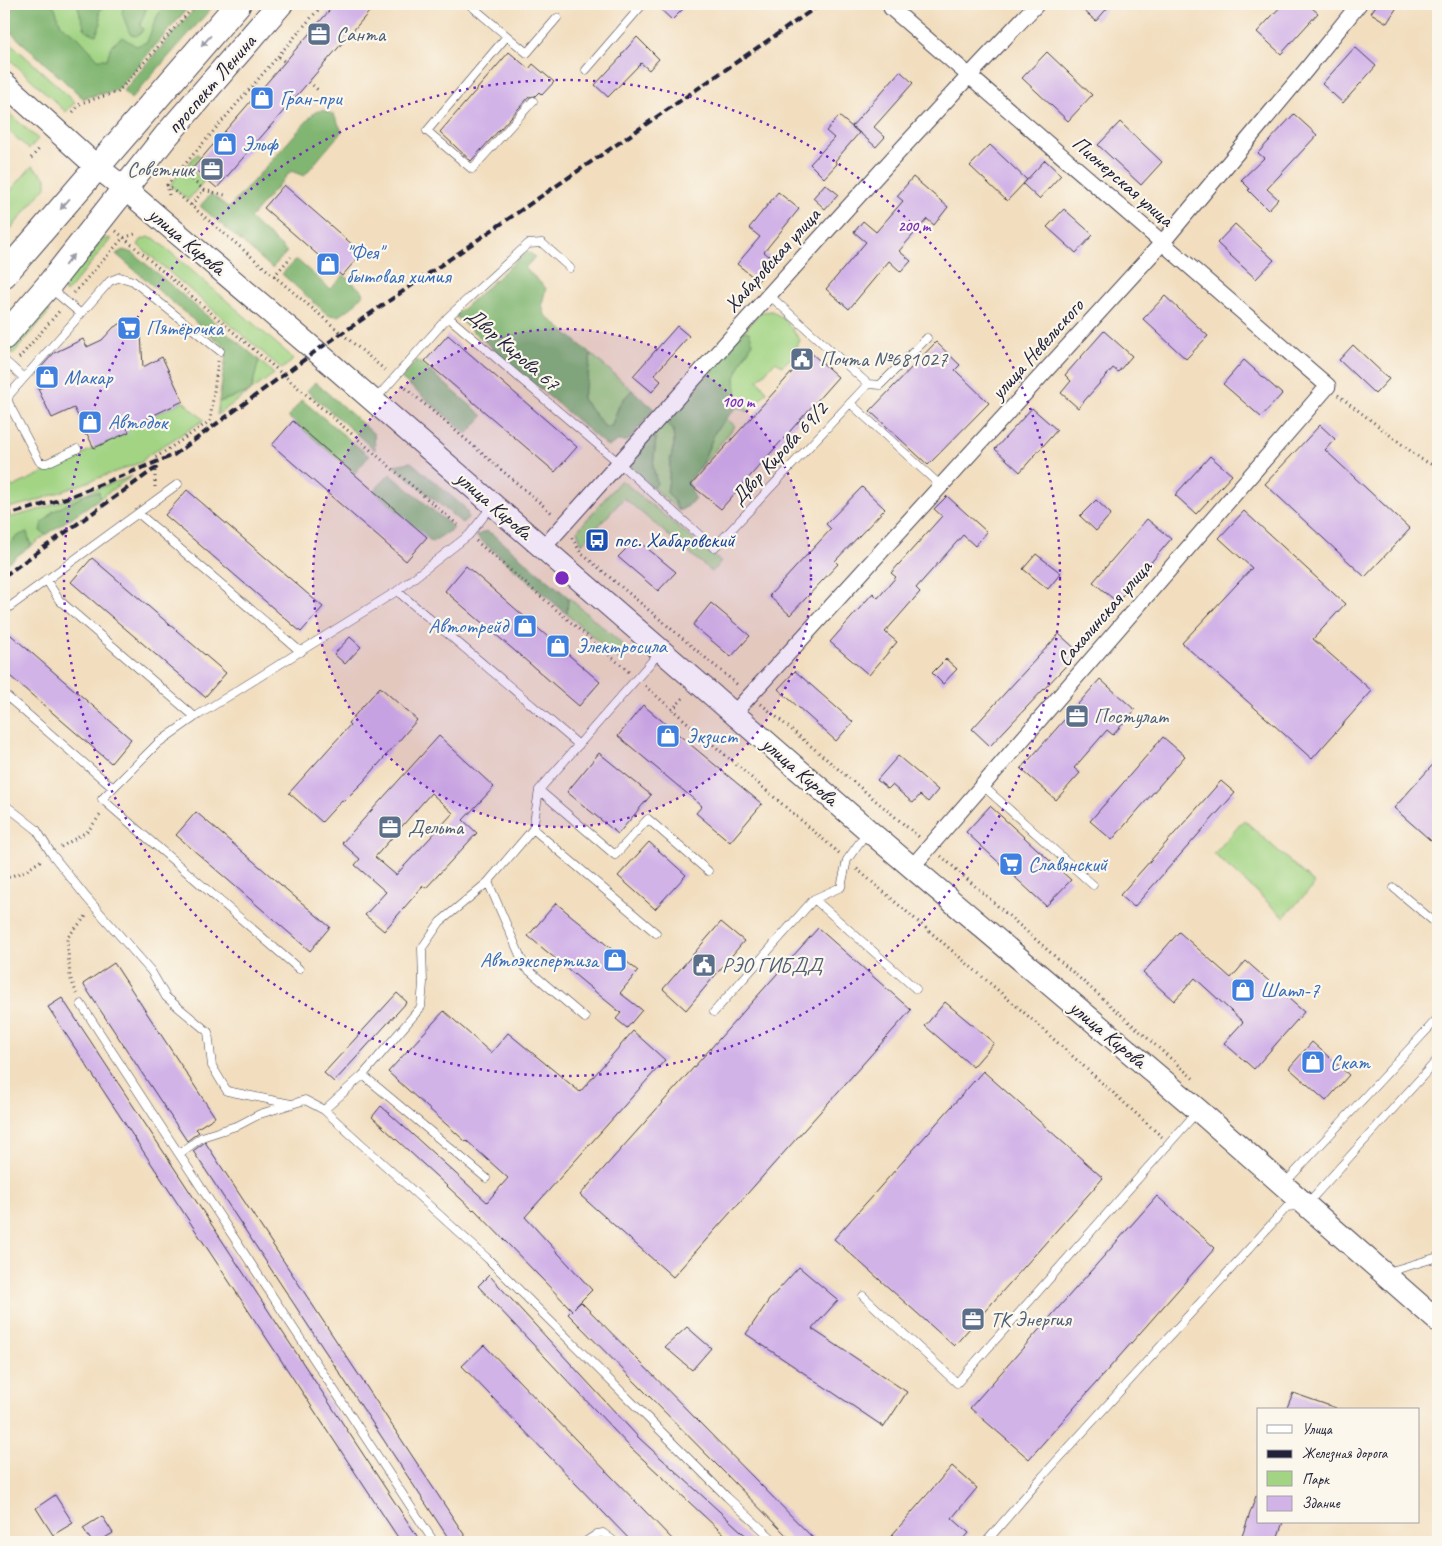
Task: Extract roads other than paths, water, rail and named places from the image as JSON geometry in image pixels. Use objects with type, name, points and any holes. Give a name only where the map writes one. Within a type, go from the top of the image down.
[{"type":"main road","name":"проспект Ленина","points":[[4,275],[238,4]]},
{"type":"main road","name":"проспект Ленина","points":[[4,337],[48,286],[166,136],[280,4]]},
{"type":"main road","name":"улица Кирова","points":[[4,83],[97,167],[374,401],[869,830],[1198,1110],[1292,1199],[1438,1321]]},
{"type":"street","name":"Хабаровская улица","points":[[543,548],[618,462],[968,75],[1037,4]]},
{"type":"street","name":"улица Невельского","points":[[734,713],[1162,243],[1359,4]]},
{"type":"street","name":"Пионерская улица","points":[[891,8],[1328,386]]},
{"type":"street","name":"Сахалинская улица","points":[[912,866],[1328,386]]},
{"type":"lane","points":[[469,4],[527,53],[557,18]]},
{"type":"lane","points":[[586,70],[644,4]]},
{"type":"lane","points":[[507,36],[427,131],[472,169],[533,101]]},
{"type":"lane","points":[[448,317],[528,244],[542,243],[570,268]]},
{"type":"lane","points":[[77,449],[47,463],[39,461],[8,402],[9,395],[110,281],[120,277],[133,280],[220,351]]},
{"type":"lane","points":[[48,286],[81,314]]},
{"type":"lane","points":[[769,295],[868,384],[880,384],[927,338]]},
{"type":"lane","name":"Двор Кирова 67","points":[[374,401],[448,317],[618,462]]},
{"type":"lane","points":[[4,360],[24,378]]},
{"type":"lane","name":"Двор Кирова 69/2","points":[[618,462],[714,548],[868,384]]},
{"type":"lane","points":[[850,403],[941,486]]},
{"type":"lane","points":[[4,611],[178,484]]},
{"type":"lane","points":[[299,968],[102,799],[158,743],[195,717],[397,591],[469,535],[494,505]]},
{"type":"lane","points":[[138,513],[301,652]]},
{"type":"lane","points":[[46,580],[59,600],[195,717]]},
{"type":"lane","points":[[397,591],[579,745]]},
{"type":"lane","points":[[324,1110],[363,1075],[421,1006],[423,982],[422,948],[440,922],[488,882],[533,829],[539,790],[662,651]]},
{"type":"lane","points":[[4,694],[113,788]]},
{"type":"lane","points":[[982,785],[1093,885]]},
{"type":"lane","points":[[539,790],[615,855],[648,819],[708,871]]},
{"type":"lane","points":[[4,804],[36,829],[51,853],[94,907],[150,971],[166,997],[208,1032],[212,1066],[227,1091],[292,1104]]},
{"type":"lane","points":[[533,829],[656,933]]},
{"type":"lane","points":[[714,1012],[814,899],[841,887],[847,860],[869,830]]},
{"type":"lane","points":[[488,882],[525,967],[585,1018]]},
{"type":"lane","points":[[1394,888],[1438,925]]},
{"type":"lane","points":[[814,899],[916,989]]},
{"type":"lane","points":[[81,1004],[434,1542]]},
{"type":"lane","points":[[986,1542],[1292,1199],[1438,1018]]},
{"type":"lane","points":[[1292,1199],[1438,1059]]},
{"type":"lane","points":[[363,1075],[486,1178]]},
{"type":"lane","points":[[179,1154],[202,1137],[239,1125],[260,1114],[305,1100],[324,1110],[488,1259],[720,1490],[776,1542]]},
{"type":"lane","points":[[863,1296],[957,1383],[1198,1110]]},
{"type":"lane","points":[[1383,1274],[1438,1257]]},
{"type":"lane","points":[[585,1542],[597,1534],[603,1533],[615,1542]]},
{"type":"railway","points":[[4,516],[66,498],[174,455],[316,351],[821,4]]},
{"type":"railway","points":[[4,576],[160,465]]},
{"type":"place","name":"Санта","points":[[319,34]]},
{"type":"place","name":"Гран-при","points":[[262,98]]},
{"type":"place","name":"Эльф","points":[[225,144]]},
{"type":"place","name":"Советник","points":[[212,169]]},
{"type":"place","name":"\"Фея\" бытовая химия","points":[[328,264]]},
{"type":"place","name":"Пятёрочка","points":[[129,328]]},
{"type":"place","name":"Почта №681027","points":[[802,359]]},
{"type":"place","name":"Макар","points":[[47,377]]},
{"type":"place","name":"Автодок","points":[[90,422]]},
{"type":"place","name":"пос. Хабаровский","points":[[597,540]]},
{"type":"place","name":"Автотрейд","points":[[525,626]]},
{"type":"place","name":"Электросила","points":[[558,646]]},
{"type":"place","name":"Постулат","points":[[1077,716]]},
{"type":"place","name":"Экзист","points":[[668,736]]},
{"type":"place","name":"Дельта","points":[[390,827]]},
{"type":"place","name":"Славянский","points":[[1011,864]]},
{"type":"place","name":"Автоэкспертиза","points":[[615,960]]},
{"type":"place","name":"РЭО ГИБДД","points":[[704,965]]},
{"type":"place","name":"Шатл-7","points":[[1243,990]]},
{"type":"place","name":"Скат","points":[[1313,1062]]},
{"type":"place","name":"ТК Энергия","points":[[973,1319]]}]
